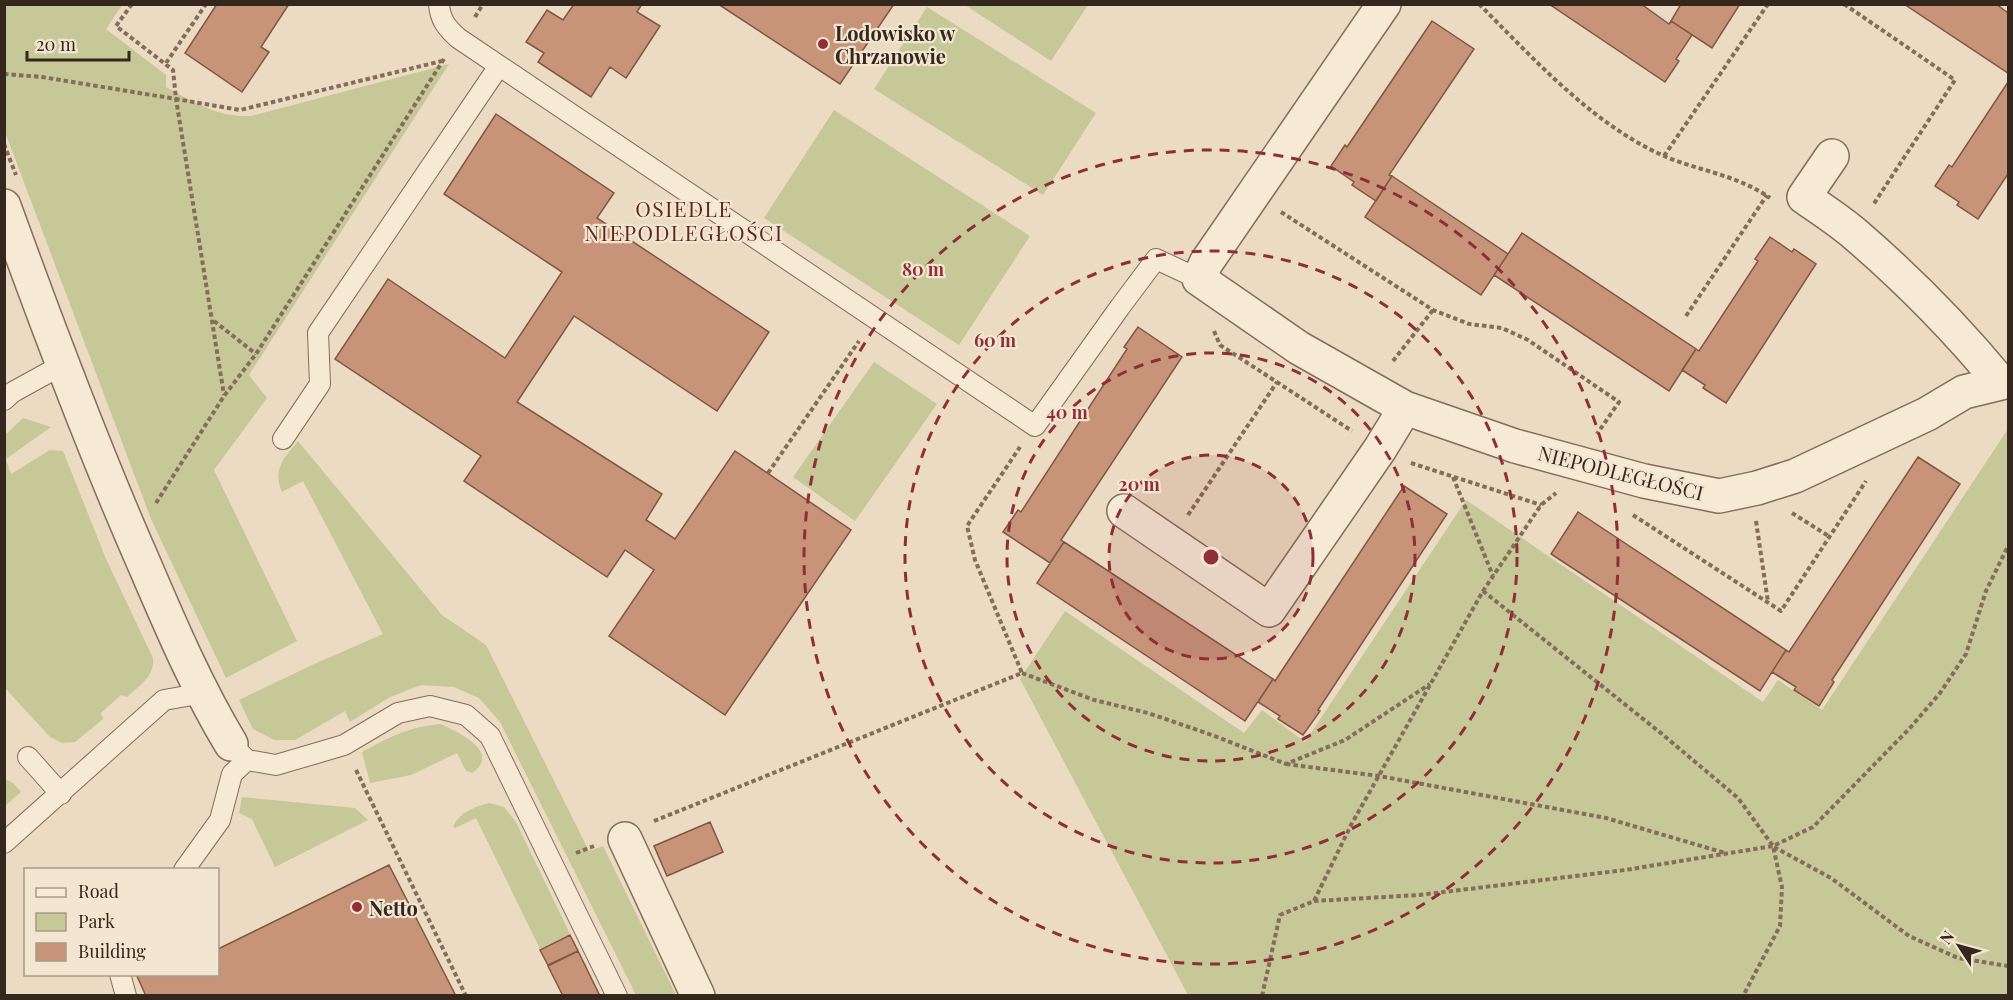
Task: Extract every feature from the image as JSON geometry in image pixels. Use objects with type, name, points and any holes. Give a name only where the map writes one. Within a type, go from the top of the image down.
[{"type":"street","points":[[1199,279],[1206,263],[1384,4]]},
{"type":"street","name":"NIEPODLEGŁOŚCI","points":[[1832,156],[1804,197],[1854,233],[1882,258],[2006,381]]},
{"type":"street","points":[[4,206],[100,463],[171,627],[218,722],[239,752]]},
{"type":"street","name":"NIEPODLEGŁOŚCI","points":[[1199,279],[1299,348],[1405,408],[1515,446],[1644,481],[1719,495],[1756,488],[1795,476],[1927,414],[1964,392],[2006,381]]},
{"type":"street","points":[[1124,511],[1269,610],[1380,449],[1405,408]]},
{"type":"street","points":[[623,836],[698,996]]},
{"type":"lane","points":[[440,4],[440,16],[447,28],[458,38],[1035,426],[1156,259],[1199,279]]},
{"type":"lane","points":[[283,439],[320,384],[318,333],[499,66]]},
{"type":"lane","points":[[4,400],[13,392],[62,365]]},
{"type":"lane","points":[[4,843],[164,700],[204,693]]},
{"type":"lane","points":[[185,868],[220,820],[239,752],[276,765],[344,745],[398,713],[430,706],[465,715],[490,736],[617,996]]},
{"type":"lane","points":[[28,757],[61,794]]},
{"type":"lane","points":[[120,976],[126,996]]},
{"type":"path","points":[[132,4],[116,26],[173,70],[224,396]]},
{"type":"path","points":[[166,63],[206,4]]},
{"type":"path","points":[[152,510],[224,396],[256,354],[458,38],[483,4]]},
{"type":"path","points":[[1479,4],[1556,81],[1615,128],[1664,156],[1742,181],[1776,202]]},
{"type":"path","points":[[1664,156],[1768,4]]},
{"type":"path","points":[[1844,4],[1955,80],[1904,161],[1854,233]]},
{"type":"path","points":[[4,74],[42,77],[240,110],[443,61]]},
{"type":"path","points":[[1686,316],[1767,195]]},
{"type":"path","points":[[1280,211],[1433,310],[1469,324],[1502,328],[1528,340],[1619,402],[1594,438],[1594,466]]},
{"type":"path","points":[[1370,390],[1433,310]]},
{"type":"path","points":[[768,473],[875,318]]},
{"type":"path","points":[[213,320],[256,354]]},
{"type":"path","points":[[1170,543],[1299,348]]},
{"type":"path","points":[[1022,673],[975,560],[967,526],[1035,426]]},
{"type":"path","points":[[1453,476],[1493,576]]},
{"type":"path","points":[[1629,512],[1781,611],[1869,478]]},
{"type":"path","points":[[1314,902],[1351,825],[1483,591],[1542,505],[1558,491]]},
{"type":"path","points":[[1790,512],[1830,537]]},
{"type":"path","points":[[1755,514],[1768,602]]},
{"type":"path","points":[[1262,996],[1280,915],[1314,902],[1419,895],[1625,870],[1773,846],[1813,827],[1910,728],[1940,693],[1966,654],[1986,591],[2008,546]]},
{"type":"path","points":[[1483,591],[1738,798],[1773,846],[1782,887],[1780,926],[1743,996]]},
{"type":"path","points":[[553,864],[1022,673],[1094,700],[1148,713],[1286,764],[1379,776],[1606,818],[1728,854]]},
{"type":"path","points":[[1286,764],[1345,740],[1431,683]]},
{"type":"path","points":[[354,767],[466,996]]},
{"type":"path","points":[[1773,846],[1831,878],[1909,936],[1958,958],[2008,966]]},
{"type":"green space","points":[[5,4],[122,5],[106,29],[166,75],[166,87],[207,108],[239,116],[251,116],[449,64],[249,375],[267,398],[214,470],[297,641],[226,678],[151,519],[5,132]]},
{"type":"green space","points":[[965,5],[1088,5],[1051,61]]},
{"type":"green space","points":[[927,7],[1096,113],[1043,195],[874,89]]},
{"type":"green space","points":[[834,110],[1030,236],[959,345],[764,218]]},
{"type":"green space","points":[[874,362],[937,404],[855,521],[793,477]]},
{"type":"green space","points":[[23,418],[51,427],[6,459],[11,474],[50,450],[63,451],[106,559],[153,658],[151,670],[145,680],[127,697],[121,695],[101,713],[103,719],[75,742],[62,743],[50,737],[5,688],[5,435]]},
{"type":"green space","points":[[2008,429],[2008,995],[1188,995],[1020,679],[1065,611],[1244,733],[1262,710],[1305,742],[1466,500],[1763,702],[1778,680],[1822,710]]},
{"type":"green space","points":[[298,441],[442,615],[486,645],[589,851],[603,846],[676,995],[636,995],[500,722],[479,698],[454,687],[421,685],[390,697],[350,722],[345,711],[295,740],[274,740],[253,729],[239,700],[383,634],[303,481],[282,492],[278,477],[279,470],[284,459]]},
{"type":"green space","points":[[440,724],[465,737],[480,750],[482,757],[480,765],[472,773],[466,771],[457,753],[411,775],[370,783],[362,752],[399,733]]},
{"type":"green space","points":[[5,779],[13,783],[21,792],[5,806]]},
{"type":"green space","points":[[242,797],[355,808],[368,820],[275,867],[252,819],[239,813]]},
{"type":"green space","points":[[489,803],[504,807],[516,822],[570,934],[540,949],[476,818],[453,827],[463,814]]},
{"type":"building","points":[[217,4],[289,4],[261,47],[269,52],[242,92],[185,53]]},
{"type":"building","points":[[574,4],[642,4],[637,12],[660,26],[626,78],[610,67],[591,97],[538,62],[544,53],[526,42],[547,10],[563,20]]},
{"type":"building","name":"Lodowisko w Chrzanowie","points":[[718,4],[894,4],[840,84]]},
{"type":"building","points":[[1549,4],[1641,4],[1669,24],[1671,21],[1692,35],[1676,59],[1679,61],[1665,82]]},
{"type":"building","points":[[1681,4],[1740,4],[1712,48],[1671,21]]},
{"type":"building","points":[[1904,4],[1996,4],[2008,13],[2008,73]]},
{"type":"building","points":[[1432,21],[1474,49],[1389,175],[1392,176],[1376,201],[1352,185],[1354,182],[1331,166],[1345,145],[1347,147]]},
{"type":"building","points":[[2008,82],[2008,174],[1978,219],[1957,205],[1959,202],[1935,186],[1949,165],[1952,167]]},
{"type":"building","points":[[496,114],[614,193],[597,218],[769,332],[717,411],[574,316],[517,402],[662,494],[646,520],[675,539],[735,451],[851,530],[725,715],[609,636],[654,570],[625,550],[607,577],[464,481],[481,456],[335,359],[388,279],[505,358],[562,272],[444,194]]},
{"type":"building","points":[[1392,176],[1508,254],[1481,295],[1365,217]]},
{"type":"building","points":[[1522,233],[1696,349],[1669,391],[1494,275]]},
{"type":"building","points":[[1770,237],[1816,264],[1726,403],[1703,388],[1705,385],[1682,370],[1696,349],[1699,351],[1758,261],[1755,259]]},
{"type":"building","points":[[1138,327],[1182,357],[1061,540],[1064,542],[1050,563],[1003,532],[1018,510],[1021,512],[1127,349],[1124,347]]},
{"type":"building","points":[[1918,457],[1960,484],[1832,680],[1834,682],[1819,706],[1794,690],[1796,687],[1772,672],[1786,650],[1789,652]]},
{"type":"building","points":[[1404,486],[1447,514],[1303,735],[1278,719],[1280,716],[1258,702],[1273,679],[1275,681]]},
{"type":"building","points":[[1578,512],[1786,650],[1760,691],[1551,554]]},
{"type":"building","points":[[1064,542],[1273,679],[1245,721],[1037,583]]},
{"type":"building","points":[[710,822],[723,852],[667,876],[654,846]]},
{"type":"building","name":"Netto","points":[[389,865],[456,996],[146,996],[137,976],[219,976],[219,949]]},
{"type":"building","points":[[570,935],[578,951],[548,965],[540,950]]},
{"type":"building","points":[[578,951],[600,996],[563,996],[548,966]]},
{"type":"place","name":"Lodowisko w Chrzanowie","points":[[823,44]]},
{"type":"place","name":"Netto","points":[[357,907]]},
{"type":"district","name":"OSIEDLE NIEPODLEGŁOŚCI","points":[[684,220]]}]
